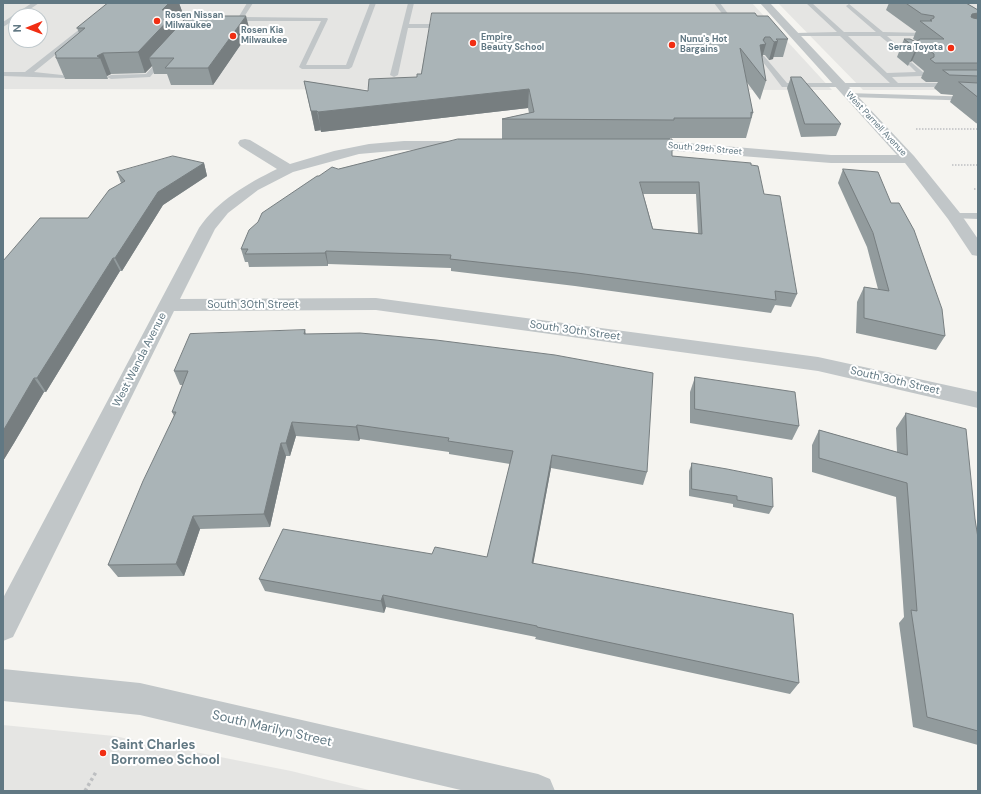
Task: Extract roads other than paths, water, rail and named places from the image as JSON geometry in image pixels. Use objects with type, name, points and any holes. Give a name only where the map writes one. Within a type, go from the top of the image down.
[{"type":"street","name":"West Parnell Avenue","points":[[765,3],[908,159],[954,216],[978,251]]},
{"type":"street","points":[[245,142],[288,169],[334,155],[370,148],[409,145],[472,145]]},
{"type":"street","name":"South 29th Street","points":[[631,145],[663,146],[831,159],[908,159]]},
{"type":"street","name":"West Wanda Avenue","points":[[3,627],[207,228],[222,210],[253,187],[288,169]]},
{"type":"street","name":"South 30th Street","points":[[168,305],[376,304],[818,364],[978,400]]},
{"type":"street","name":"South Marilyn Street","points":[[3,685],[140,699],[538,791]]},
{"type":"lane","points":[[27,74],[116,3]]},
{"type":"lane","points":[[240,19],[250,3]]},
{"type":"lane","points":[[224,22],[240,19],[326,19],[302,67],[349,67],[374,3]]},
{"type":"lane","points":[[394,75],[411,3]]},
{"type":"lane","points":[[717,3],[735,27],[727,27]]},
{"type":"lane","points":[[809,3],[896,85]]},
{"type":"lane","points":[[849,6],[908,57]]},
{"type":"lane","points":[[405,26],[452,26]]},
{"type":"lane","points":[[795,35],[923,34]]},
{"type":"lane","points":[[111,77],[148,76],[169,52]]},
{"type":"lane","points":[[762,57],[785,85],[978,85]]},
{"type":"lane","points":[[885,75],[922,74],[911,64]]},
{"type":"lane","points":[[3,74],[62,76]]},
{"type":"lane","points":[[850,95],[978,99]]},
{"type":"lane","points":[[954,216],[978,216]]},
{"type":"place","name":"Rosen Nissan Milwaukee","points":[[157,21]]},
{"type":"place","name":"Rosen Kia Milwaukee","points":[[233,36]]},
{"type":"place","name":"Empire Beauty School","points":[[473,43]]},
{"type":"place","name":"Nunu's Hot Bargains","points":[[672,45]]},
{"type":"place","name":"Serra Toyota","points":[[951,48]]},
{"type":"place","name":"Saint Charles Borromeo School","points":[[103,753]]}]
